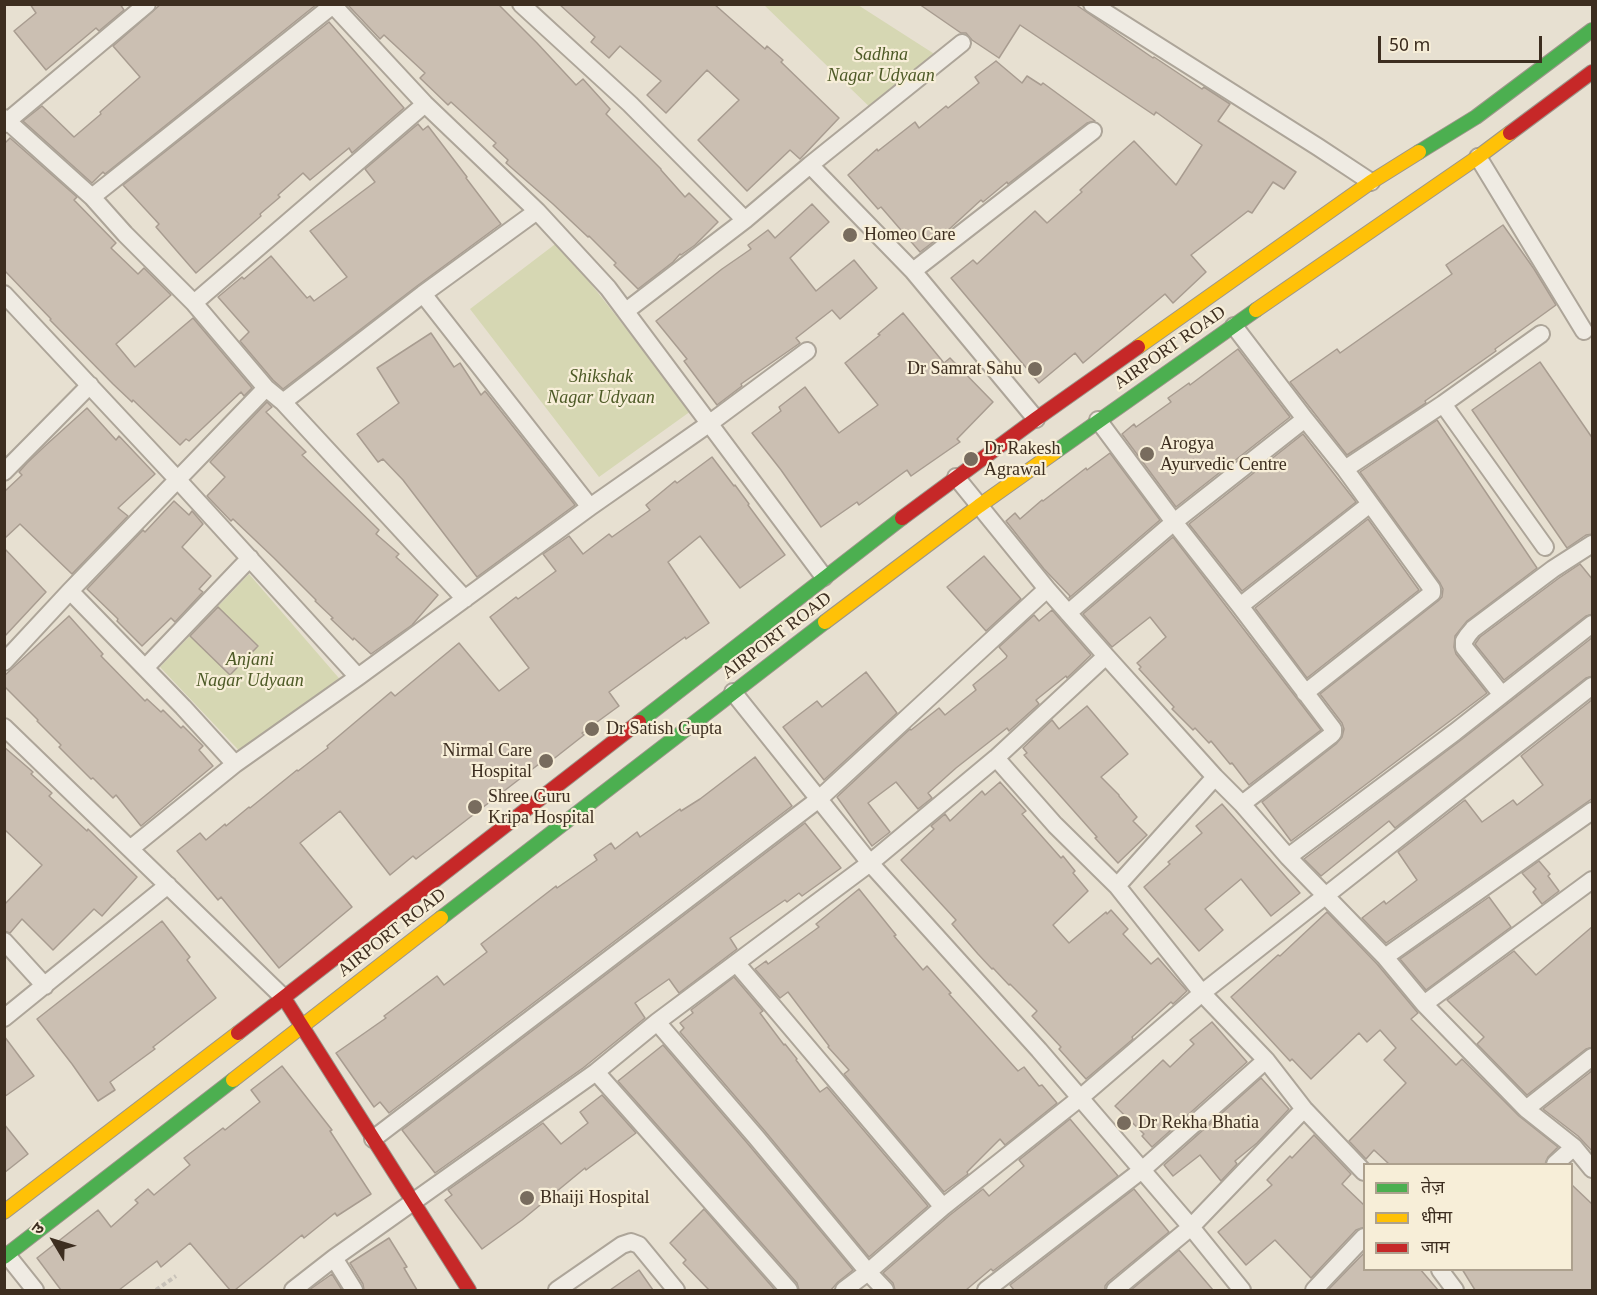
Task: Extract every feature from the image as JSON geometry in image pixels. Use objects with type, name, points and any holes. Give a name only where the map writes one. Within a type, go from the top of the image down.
[{"type":"main road","name":"AIRPORT ROAD","points":[[4,1212],[956,477],[1371,182],[1476,117],[1593,30]]},
{"type":"main road","name":"AIRPORT ROAD","points":[[6,1256],[733,692],[979,506],[1098,420],[1478,157],[1593,72]]},
{"type":"main road","points":[[284,998],[469,1290]]},
{"type":"street","points":[[147,4],[5,121],[92,197],[194,303],[266,388],[283,402],[465,599]]},
{"type":"street","points":[[92,197],[333,4],[425,104],[537,211],[608,288],[824,577]]},
{"type":"street","points":[[521,4],[630,104],[745,220]]},
{"type":"street","points":[[1092,4],[1371,182]]},
{"type":"street","points":[[626,311],[745,220],[962,43]]},
{"type":"street","points":[[194,303],[425,104]]},
{"type":"street","points":[[913,271],[1093,131]]},
{"type":"street","points":[[1478,157],[1584,331]]},
{"type":"street","points":[[810,165],[913,271],[1036,419]]},
{"type":"street","points":[[283,402],[423,294],[537,211]]},
{"type":"street","points":[[423,294],[590,507]]},
{"type":"street","points":[[6,298],[177,479],[358,677]]},
{"type":"street","points":[[1234,326],[1345,469],[1432,589],[1432,593],[1305,693]]},
{"type":"street","points":[[1345,469],[1443,404],[1541,334]]},
{"type":"street","points":[[130,849],[236,764],[807,351]]},
{"type":"street","points":[[4,472],[90,386]]},
{"type":"street","points":[[4,662],[266,388]]},
{"type":"street","points":[[1443,404],[1545,547]]},
{"type":"street","points":[[1068,613],[1174,522],[1305,419]]},
{"type":"street","points":[[1098,420],[1333,729],[1333,733],[1242,804]]},
{"type":"street","points":[[956,477],[1047,589],[1288,857],[1385,957],[1424,1004],[1526,1108],[1574,1147],[1593,1169]]},
{"type":"street","points":[[1240,606],[1370,504]]},
{"type":"street","points":[[1502,695],[1464,647],[1464,641],[1473,629],[1553,569],[1593,544]]},
{"type":"street","points":[[145,668],[250,558]]},
{"type":"street","points":[[373,1139],[819,799],[1047,589]]},
{"type":"street","points":[[70,591],[236,764]]},
{"type":"street","points":[[1288,857],[1593,624]]},
{"type":"street","points":[[293,1290],[334,1258],[596,1072],[657,1022],[870,862],[996,758],[1106,656]]},
{"type":"street","points":[[844,1290],[1080,1098],[1202,993],[1593,686]]},
{"type":"street","points":[[733,692],[870,862],[1033,1042],[1242,1290]]},
{"type":"street","points":[[4,726],[284,998]]},
{"type":"street","points":[[996,758],[1055,825],[1117,886],[1202,993],[1266,1060],[1304,1109],[1363,1170]]},
{"type":"street","points":[[1117,886],[1215,777]]},
{"type":"street","points":[[1385,957],[1593,811]]},
{"type":"street","points":[[1424,1004],[1593,880]]},
{"type":"street","points":[[4,1018],[168,885]]},
{"type":"street","points":[[4,941],[45,987]]},
{"type":"street","points":[[736,964],[943,1208]]},
{"type":"street","points":[[657,1022],[885,1290]]},
{"type":"street","points":[[1526,1108],[1593,1058]]},
{"type":"street","points":[[986,1290],[1142,1170],[1266,1060]]},
{"type":"street","points":[[596,1072],[789,1290]]},
{"type":"street","points":[[1115,1290],[1191,1227],[1304,1109]]},
{"type":"street","points":[[1556,1163],[1574,1147]]},
{"type":"street","points":[[1314,1290],[1363,1239]]},
{"type":"street","points":[[557,1290],[622,1245],[631,1242],[639,1245],[676,1290]]},
{"type":"street","points":[[6,1256],[35,1290]]},
{"type":"street","points":[[334,1258],[354,1290]]},
{"type":"street","points":[[1443,1271],[1455,1290]]},
{"type":"path","points":[[156,1290],[176,1276]]},
{"type":"green space","name":"Sadhna Nagar Udyaan","points":[[764,5],[858,5],[950,64],[878,115]]},
{"type":"green space","name":"Shikshak Nagar Udyaan","points":[[558,242],[691,411],[599,477],[470,309]]},
{"type":"green space","name":"Anjani Nagar Udyaan","points":[[249,574],[344,684],[248,760],[160,667]]},
{"type":"building","points":[[30,4],[120,4],[124,10],[99,31],[96,28],[46,70],[14,31],[36,13]]},
{"type":"building","points":[[161,4],[317,4],[92,183],[23,121],[42,106],[74,137],[140,77],[113,46]]},
{"type":"building","points":[[347,4],[498,4],[576,85],[583,79],[610,109],[606,114],[661,169],[685,197],[689,193],[718,222],[695,245],[680,254],[638,289],[589,236],[506,163],[508,160],[493,146],[496,143],[451,102],[448,105],[420,78],[425,73],[384,35],[380,39]]},
{"type":"building","points":[[559,4],[714,4],[765,49],[767,46],[783,60],[781,62],[839,118],[800,159],[790,150],[747,191],[698,140],[739,100],[707,70],[666,113],[647,95],[661,81],[620,46],[609,58],[591,42],[595,37]]},
{"type":"building","points":[[919,4],[1075,4],[1153,58],[1230,104],[1218,121],[1296,172],[1284,189],[1273,182],[1252,213],[1248,211],[1191,255],[1206,272],[1173,303],[1165,294],[1083,363],[1075,353],[1039,383],[951,278],[973,260],[977,264],[1035,211],[1047,223],[1134,141],[1176,185],[1202,145],[1156,112],[1154,115],[1020,25],[999,58],[972,40],[966,33],[961,33]]},
{"type":"building","points":[[329,22],[404,108],[352,153],[349,148],[310,180],[303,173],[278,195],[280,197],[260,214],[261,216],[196,273],[156,227],[159,224],[123,185]]},
{"type":"building","points":[[996,61],[1022,83],[1027,76],[1041,85],[1043,83],[1095,121],[1087,123],[1008,184],[1007,182],[983,202],[981,200],[920,252],[881,207],[878,209],[848,175],[877,149],[878,151],[915,122],[919,128],[946,106],[948,108],[979,83],[975,77]]},
{"type":"building","points":[[418,124],[423,130],[428,126],[501,224],[283,389],[240,341],[249,332],[218,297],[271,256],[307,298],[310,296],[314,301],[347,277],[310,231],[375,182],[365,169]]},
{"type":"building","points":[[10,138],[77,197],[74,200],[116,243],[111,248],[138,274],[144,268],[171,295],[116,344],[135,367],[193,318],[252,388],[244,396],[241,392],[189,441],[186,439],[180,445],[133,400],[132,402],[4,270],[4,144]]},
{"type":"building","points":[[812,204],[829,222],[790,258],[816,291],[854,260],[877,288],[840,319],[832,310],[796,338],[800,343],[741,384],[742,386],[717,405],[684,361],[687,359],[656,321],[751,249],[748,245],[768,230],[775,238]]},
{"type":"building","points":[[1503,225],[1556,305],[1425,401],[1426,403],[1347,455],[1290,382],[1337,349],[1340,353],[1452,274],[1446,265]]},
{"type":"building","points":[[903,313],[944,363],[950,358],[993,402],[957,439],[960,442],[911,476],[907,470],[859,505],[857,502],[821,527],[752,433],[781,411],[779,407],[805,387],[839,433],[878,405],[845,363]]},
{"type":"building","points":[[431,333],[454,367],[460,363],[481,395],[485,391],[575,505],[477,577],[403,480],[383,459],[378,462],[357,434],[399,403],[377,368]]},
{"type":"building","points":[[1238,349],[1290,417],[1176,507],[1122,434],[1134,424],[1136,427],[1171,402],[1168,398],[1189,383],[1190,385]]},
{"type":"building","points":[[1540,362],[1593,439],[1593,534],[1586,535],[1567,548],[1472,410]]},
{"type":"building","points":[[267,402],[272,407],[266,412],[306,452],[302,455],[379,530],[376,534],[399,554],[396,557],[438,595],[412,625],[371,654],[331,619],[333,618],[274,558],[233,519],[231,521],[207,496],[225,477],[210,462]]},
{"type":"building","points":[[87,408],[116,440],[119,436],[155,474],[118,508],[128,516],[72,574],[20,524],[4,539],[4,492],[22,475],[19,472],[27,463]]},
{"type":"building","points":[[1437,420],[1537,568],[1467,621],[1455,636],[1456,654],[1487,693],[1291,841],[1262,802],[1342,737],[1344,729],[1342,723],[1320,694],[1442,597],[1443,589],[1440,583],[1360,472]]},
{"type":"building","points":[[1303,434],[1356,502],[1242,591],[1189,524]]},
{"type":"building","points":[[1110,453],[1160,520],[1069,598],[1070,596],[1044,569],[1006,521],[1015,513],[1020,519],[1042,500]]},
{"type":"building","points":[[712,457],[785,555],[740,588],[700,536],[668,562],[709,623],[686,639],[685,637],[609,692],[619,706],[582,733],[584,735],[542,768],[539,764],[416,859],[413,856],[390,875],[340,811],[300,843],[352,907],[279,968],[221,897],[218,900],[177,851],[200,833],[206,840],[225,824],[226,826],[328,748],[327,746],[391,692],[395,696],[459,643],[499,691],[529,668],[490,617],[556,571],[543,554],[569,536],[583,554],[609,534],[612,537],[650,510],[646,505],[675,481],[677,483]]},
{"type":"building","points":[[174,501],[189,515],[192,511],[203,524],[182,547],[211,576],[199,589],[203,592],[175,622],[171,618],[142,646],[87,589]]},
{"type":"building","points":[[1368,519],[1419,590],[1307,678],[1255,608]]},
{"type":"building","points":[[1173,537],[1321,730],[1249,785],[1211,741],[1209,743],[1195,728],[1193,730],[1172,709],[1174,707],[1139,669],[1141,667],[1137,663],[1166,637],[1150,617],[1112,647],[1083,614]]},
{"type":"building","points":[[4,548],[46,592],[4,637]]},
{"type":"building","points":[[984,556],[1021,599],[986,631],[947,587]]},
{"type":"building","points":[[1580,564],[1593,580],[1593,614],[1586,616],[1504,680],[1475,644],[1480,637]]},
{"type":"building","points":[[218,607],[258,646],[230,675],[190,636]]},
{"type":"building","points":[[1052,610],[1091,655],[1067,678],[1066,676],[1036,700],[1039,704],[1009,731],[1007,728],[956,768],[928,793],[932,798],[918,809],[896,782],[868,803],[890,832],[872,846],[837,797],[910,729],[939,708],[945,715],[976,690],[973,685],[1006,658],[1007,656],[999,647],[1034,615],[1039,621]]},
{"type":"building","points":[[69,616],[103,654],[101,656],[145,701],[147,699],[161,712],[163,710],[203,746],[199,750],[213,766],[141,826],[116,795],[113,798],[93,778],[91,779],[4,686],[4,676]]},
{"type":"building","points":[[1593,637],[1593,676],[1586,678],[1395,828],[1389,821],[1321,876],[1304,859],[1461,740]]},
{"type":"building","points":[[866,672],[897,713],[824,780],[783,727],[817,701],[822,707]]},
{"type":"building","points":[[1593,699],[1593,798],[1386,943],[1362,918],[1384,901],[1386,904],[1417,880],[1398,852],[1465,800],[1482,822],[1513,800],[1517,805],[1543,785],[1521,756]]},
{"type":"building","points":[[1087,706],[1128,754],[1101,777],[1137,817],[1133,821],[1147,835],[1118,863],[1024,755],[1027,753],[1023,748],[1052,720],[1059,729]]},
{"type":"building","points":[[4,747],[33,772],[31,774],[52,793],[49,796],[87,831],[88,829],[137,877],[102,916],[94,909],[53,950],[22,919],[10,933],[4,931],[4,905],[42,865],[4,829]]},
{"type":"building","points":[[755,757],[792,806],[389,1113],[380,1102],[374,1107],[336,1053],[386,1018],[384,1016],[437,976],[444,985],[487,952],[481,944],[556,886],[557,888],[597,860],[594,855],[611,843],[615,849],[637,832],[640,837],[680,809],[681,811],[700,799]]},
{"type":"building","points":[[1000,782],[1026,811],[1022,814],[1061,858],[1063,856],[1088,891],[1053,925],[1069,943],[1111,910],[1128,929],[1123,934],[1151,964],[1158,958],[1187,991],[1173,1004],[1171,1002],[1132,1037],[1133,1039],[1086,1079],[1059,1049],[1061,1047],[1032,1016],[1037,1011],[978,954],[952,924],[956,920],[901,860],[934,829],[931,826],[945,814],[950,821],[982,791],[985,795]]},
{"type":"building","points":[[1222,804],[1300,893],[1271,916],[1241,879],[1205,909],[1223,930],[1199,951],[1144,887],[1170,864],[1168,862],[1202,833],[1196,826]]},
{"type":"building","points":[[805,823],[841,868],[802,896],[799,893],[787,902],[785,900],[730,938],[737,949],[679,993],[669,979],[635,1003],[645,1018],[583,1068],[435,1173],[402,1130]]},
{"type":"building","points":[[1539,861],[1550,874],[1548,876],[1559,891],[1542,904],[1533,892],[1536,889],[1522,873]]},
{"type":"building","points":[[859,889],[923,970],[927,966],[1018,1071],[1024,1067],[1057,1103],[1005,1145],[1000,1139],[967,1172],[968,1174],[944,1192],[844,1074],[849,1070],[828,1047],[788,992],[780,998],[755,969],[766,961],[768,964],[819,927],[816,924]]},
{"type":"building","points":[[1489,897],[1511,927],[1426,990],[1400,959]]},
{"type":"building","points":[[1327,912],[1377,964],[1418,1013],[1411,1019],[1456,1065],[1462,1059],[1519,1116],[1558,1147],[1545,1163],[1388,1163],[1374,1150],[1366,1159],[1349,1141],[1406,1083],[1384,1060],[1396,1048],[1380,1030],[1367,1042],[1359,1033],[1311,1079],[1292,1059],[1290,1061],[1231,997],[1278,955],[1280,956]]},
{"type":"building","points":[[162,921],[190,957],[187,960],[216,998],[153,1047],[155,1049],[110,1082],[115,1090],[98,1101],[37,1019]]},
{"type":"building","points":[[1593,926],[1593,1047],[1586,1049],[1527,1095],[1477,1044],[1484,1037],[1447,1000],[1514,951],[1536,975]]},
{"type":"building","points":[[734,977],[763,1011],[760,1013],[820,1092],[827,1087],[928,1206],[869,1257],[680,1032],[684,1028],[680,1023],[693,1013],[691,1010]]},
{"type":"building","points":[[1212,1022],[1247,1062],[1152,1147],[1142,1136],[1144,1134],[1115,1106],[1163,1060],[1170,1067],[1194,1044],[1190,1040]]},
{"type":"building","points":[[4,1036],[34,1076],[4,1097]]},
{"type":"building","points":[[663,1045],[853,1270],[831,1290],[799,1290],[797,1283],[618,1081]]},
{"type":"building","points":[[282,1066],[332,1130],[330,1131],[371,1194],[337,1216],[335,1213],[304,1238],[302,1235],[235,1290],[230,1290],[190,1243],[161,1267],[157,1261],[119,1290],[61,1290],[37,1258],[98,1210],[111,1227],[138,1203],[135,1200],[148,1189],[154,1195],[190,1165],[184,1158],[260,1102],[251,1090]]},
{"type":"building","points":[[1593,1070],[1593,1152],[1578,1136],[1543,1109]]},
{"type":"building","points":[[1261,1078],[1289,1109],[1257,1143],[1235,1161],[1237,1164],[1221,1181],[1200,1155],[1173,1176],[1164,1165]]},
{"type":"building","points":[[602,1095],[636,1133],[586,1170],[585,1168],[522,1220],[482,1249],[445,1200],[452,1195],[448,1190],[543,1123],[561,1144],[588,1123],[580,1112]]},
{"type":"building","points":[[1070,1119],[1118,1176],[993,1271],[991,1269],[966,1290],[895,1290],[893,1283],[883,1273],[983,1189],[989,1196],[1024,1166],[1019,1160]]},
{"type":"building","points":[[4,1124],[28,1154],[4,1173]]},
{"type":"building","points":[[1314,1135],[1351,1174],[1342,1184],[1363,1204],[1363,1228],[1356,1230],[1311,1278],[1275,1240],[1246,1265],[1218,1232],[1272,1185],[1267,1180],[1290,1156],[1292,1158]]},
{"type":"building","points":[[1573,1186],[1593,1205],[1593,1290],[1475,1290],[1463,1271],[1573,1271]]},
{"type":"building","points":[[1134,1189],[1169,1232],[1108,1282],[1105,1290],[1014,1290],[1010,1285]]},
{"type":"building","points":[[704,1209],[775,1290],[709,1290],[683,1263],[686,1260],[670,1243]]},
{"type":"building","points":[[389,1238],[407,1267],[404,1268],[417,1290],[364,1290],[363,1284],[350,1263]]},
{"type":"building","points":[[1179,1250],[1213,1290],[1131,1290]]},
{"type":"building","points":[[1363,1254],[1363,1271],[1422,1271],[1438,1290],[1328,1290]]},
{"type":"building","points":[[639,1270],[653,1290],[610,1290]]},
{"type":"building","points":[[332,1274],[342,1290],[309,1290],[322,1281]]},
{"type":"traffic: fast","points":[[1419,152],[1476,117],[1592,30]]},
{"type":"traffic: fast","points":[[1055,452],[1256,310]]},
{"type":"traffic: fast","points":[[639,722],[902,518]]},
{"type":"traffic: fast","points":[[441,918],[825,622]]},
{"type":"traffic: fast","points":[[4,1257],[233,1080]]},
{"type":"traffic: slow","points":[[1256,310],[1510,133]]},
{"type":"traffic: slow","points":[[1138,347],[1371,182],[1419,152]]},
{"type":"traffic: slow","points":[[825,622],[1055,452]]},
{"type":"traffic: slow","points":[[233,1080],[441,918]]},
{"type":"traffic: slow","points":[[4,1212],[238,1033]]},
{"type":"traffic: jam","points":[[1510,133],[1592,72]]},
{"type":"traffic: jam","points":[[902,518],[1138,347]]},
{"type":"traffic: jam","points":[[238,1033],[639,722]]},
{"type":"traffic: jam","points":[[284,998],[469,1290]]},
{"type":"place","name":"Homeo Care","points":[[850,235]]},
{"type":"place","name":"Dr Samrat Sahu","points":[[1035,369]]},
{"type":"place","name":"Arogya Ayurvedic Centre","points":[[1147,454]]},
{"type":"place","name":"Dr Rakesh Agrawal","points":[[971,459]]},
{"type":"place","name":"Dr Satish Gupta","points":[[592,729]]},
{"type":"place","name":"Nirmal Care Hospital","points":[[546,761]]},
{"type":"place","name":"Shree Guru Kripa Hospital","points":[[475,807]]},
{"type":"place","name":"Dr Rekha Bhatia","points":[[1124,1123]]},
{"type":"place","name":"Bhaiji Hospital","points":[[527,1198]]}]
